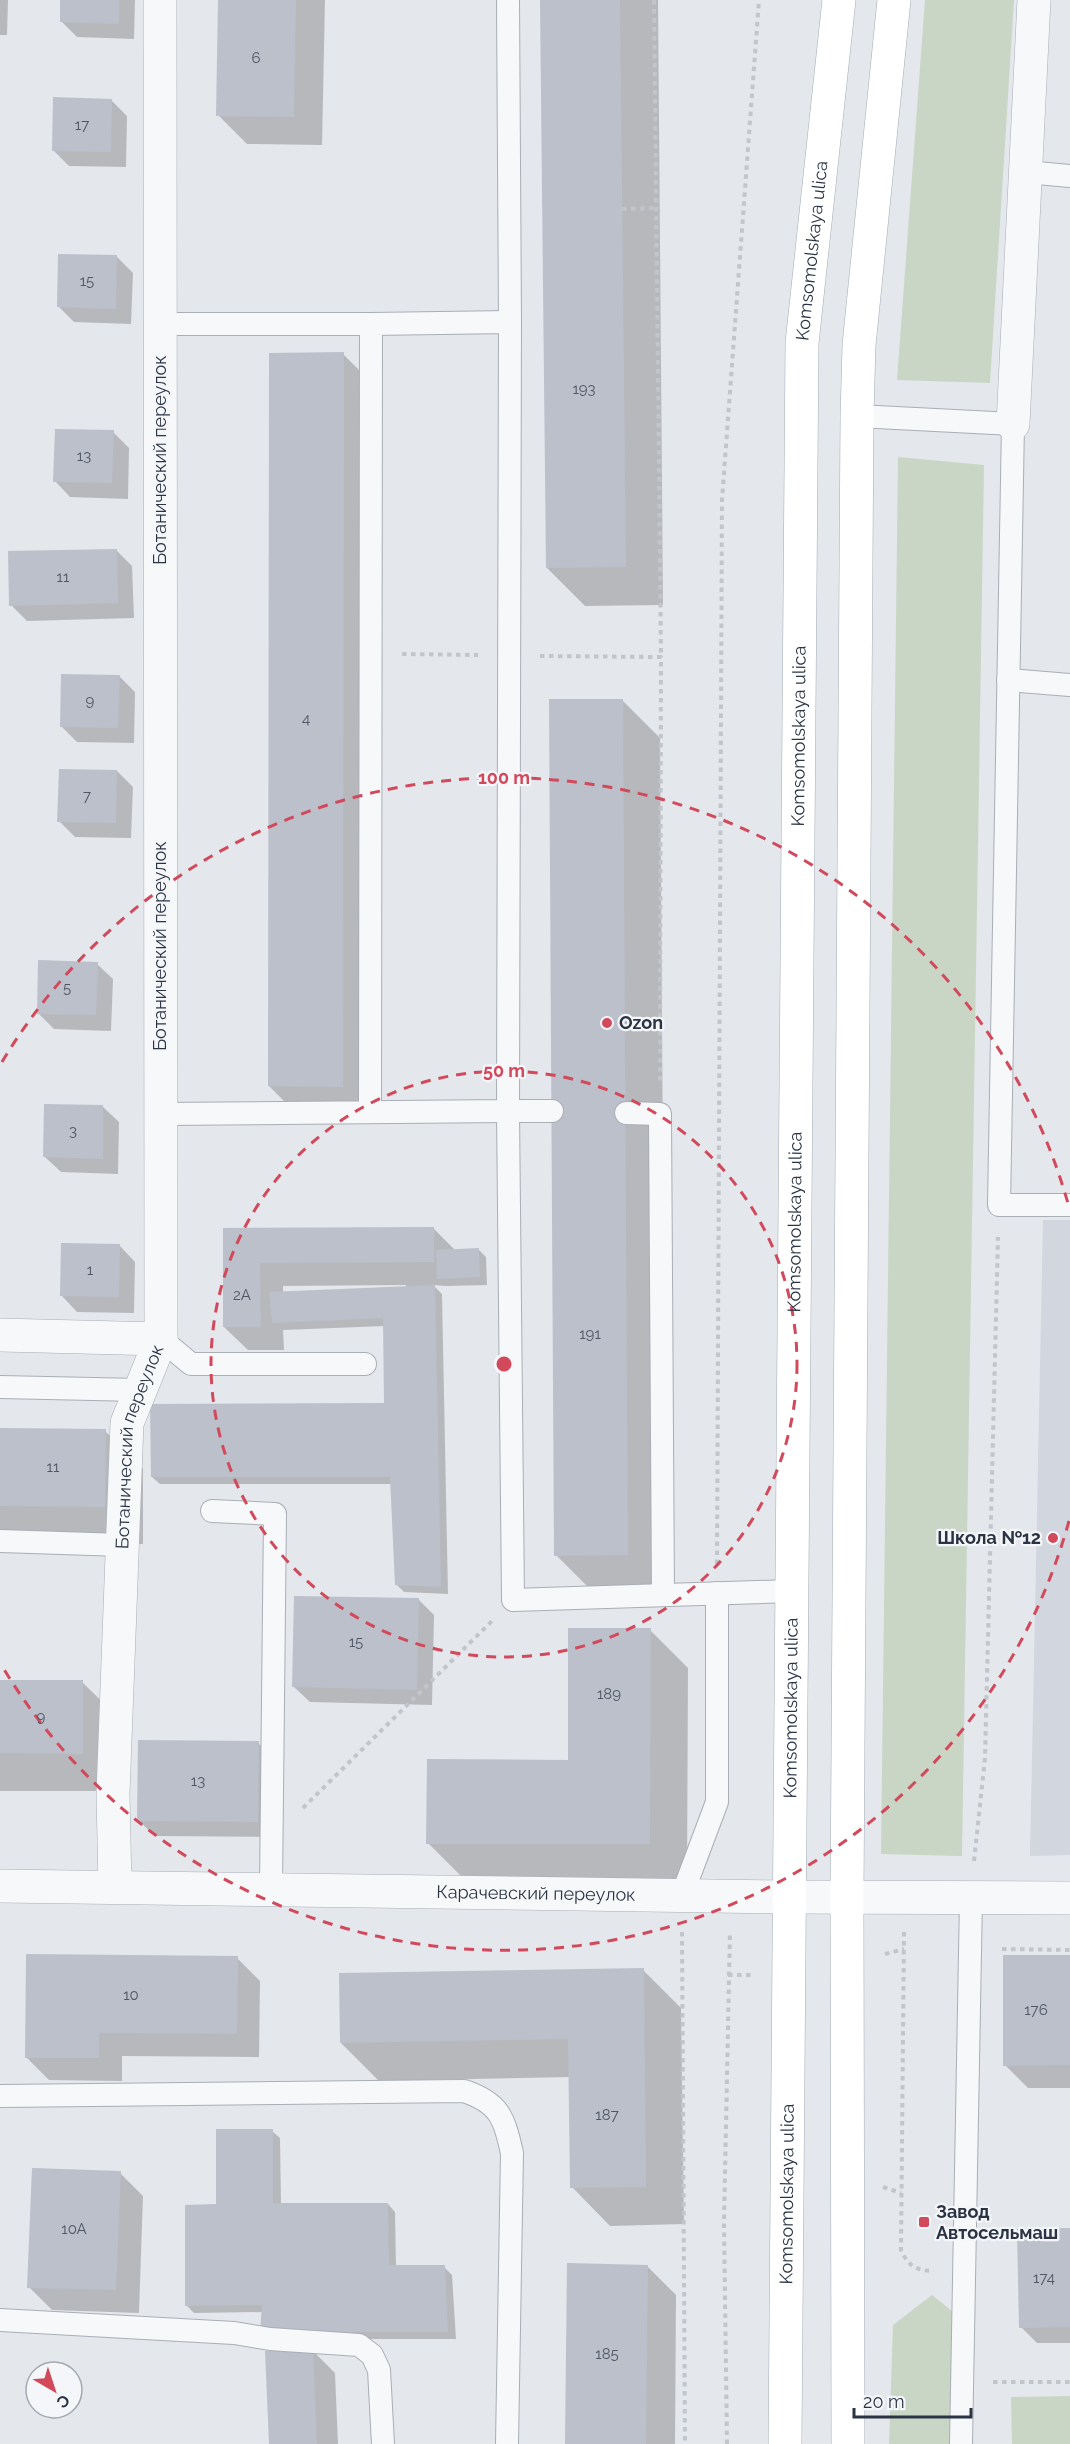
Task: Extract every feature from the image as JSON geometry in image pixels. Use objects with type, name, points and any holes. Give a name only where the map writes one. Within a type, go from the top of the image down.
[{"type":"main road","name":"Komsomolskaya ulica","points":[[785,2444],[802,343],[839,0]]},
{"type":"main road","points":[[848,2444],[847,1896],[857,416],[859,345],[894,0]]},
{"type":"street","name":"Ботанический переулок","points":[[115,1886],[113,1794],[127,1423],[160,1339],[160,0]]},
{"type":"street","points":[[1013,424],[1034,0]]},
{"type":"street","points":[[0,1335],[160,1339]]},
{"type":"street","name":"Карачевский переулок","points":[[0,1886],[788,1897],[1070,1898]]},
{"type":"lane","points":[[508,0],[510,322],[508,1111],[513,1600],[791,1591]]},
{"type":"lane","points":[[1026,172],[1070,176]]},
{"type":"lane","points":[[160,324],[510,322]]},
{"type":"lane","points":[[370,1112],[371,324]]},
{"type":"lane","points":[[857,416],[1013,424],[999,1205],[1070,1205]]},
{"type":"lane","points":[[1008,680],[1070,685]]},
{"type":"lane","points":[[160,1114],[552,1111]]},
{"type":"lane","points":[[626,1113],[660,1114],[663,1595]]},
{"type":"lane","points":[[160,1339],[190,1364],[365,1364]]},
{"type":"lane","points":[[0,1388],[140,1390]]},
{"type":"lane","points":[[212,1511],[275,1514],[271,1888]]},
{"type":"lane","points":[[0,1541],[122,1545]]},
{"type":"lane","points":[[682,1895],[717,1802],[717,1593]]},
{"type":"lane","points":[[961,2444],[971,1898]]},
{"type":"lane","points":[[0,2096],[464,2091],[484,2098],[495,2109],[504,2124],[512,2153],[507,2444]]},
{"type":"lane","points":[[0,2320],[234,2333],[270,2339],[359,2345],[372,2355],[379,2370],[383,2444]]},
{"type":"path","points":[[654,0],[661,657],[660,1114]]},
{"type":"path","points":[[717,1593],[722,500],[759,0]]},
{"type":"path","points":[[622,209],[656,208]]},
{"type":"path","points":[[371,654],[661,657]]},
{"type":"path","points":[[971,1898],[985,1758],[999,1205]]},
{"type":"path","points":[[272,1840],[513,1600]]},
{"type":"path","points":[[682,1895],[685,2444]]},
{"type":"path","points":[[727,2444],[724,2222],[727,2011],[732,1896]]},
{"type":"path","points":[[904,1897],[901,2250],[906,2262],[921,2271],[964,2271]]},
{"type":"path","points":[[970,1949],[1070,1950]]},
{"type":"path","points":[[962,2382],[1070,2382]]},
{"type":"shaded area","name":"Школа №12","points":[[1043,1220],[1070,1220],[1070,1855],[1030,1856]]},
{"type":"green space","points":[[925,0],[1014,0],[990,383],[897,380]]},
{"type":"green space","points":[[898,457],[984,465],[962,1856],[881,1854]]},
{"type":"green space","points":[[932,2295],[953,2312],[953,2444],[889,2444],[893,2325]]},
{"type":"green space","points":[[1070,2396],[1070,2444],[1012,2444],[1011,2397]]},
{"type":"building","points":[[60,0],[119,0],[119,24],[60,22]]},
{"type":"building","points":[[218,0],[296,0],[294,117],[216,116]]},
{"type":"building","points":[[540,0],[620,0],[626,567],[546,568]]},
{"type":"building","points":[[53,97],[112,99],[111,152],[52,151]]},
{"type":"building","points":[[58,254],[117,255],[116,309],[57,307]]},
{"type":"building","points":[[344,352],[343,1087],[268,1086],[269,353]]},
{"type":"building","points":[[55,429],[114,430],[112,483],[53,482]]},
{"type":"building","points":[[117,549],[118,603],[9,606],[8,551]]},
{"type":"building","points":[[61,674],[120,675],[118,728],[60,727]]},
{"type":"building","points":[[549,699],[623,699],[628,1555],[554,1556]]},
{"type":"building","points":[[59,769],[117,770],[116,823],[57,822]]},
{"type":"building","points":[[38,960],[98,962],[96,1015],[37,1014]]},
{"type":"building","points":[[44,1104],[103,1105],[103,1159],[43,1157]]},
{"type":"building","points":[[434,1227],[434,1262],[260,1263],[261,1327],[223,1327],[223,1228]]},
{"type":"building","points":[[61,1243],[120,1244],[119,1297],[60,1296]]},
{"type":"building","points":[[479,1248],[480,1277],[437,1279],[436,1250]]},
{"type":"building","points":[[435,1285],[441,1587],[395,1585],[390,1477],[151,1477],[150,1404],[384,1403],[383,1318],[272,1323],[269,1292]]},
{"type":"building","points":[[0,1428],[106,1429],[105,1507],[0,1506]]},
{"type":"building","points":[[294,1596],[419,1598],[417,1690],[292,1687]]},
{"type":"building","points":[[568,1628],[651,1628],[650,1844],[426,1844],[427,1759],[568,1760]]},
{"type":"building","points":[[0,1680],[83,1680],[83,1754],[0,1753]]},
{"type":"building","points":[[138,1740],[259,1741],[258,1822],[137,1821]]},
{"type":"building","points":[[26,1954],[238,1956],[237,2034],[99,2033],[99,2058],[25,2058]]},
{"type":"building","points":[[1003,1955],[1070,1955],[1070,2065],[1003,2066]]},
{"type":"building","points":[[644,1968],[646,2187],[570,2188],[568,2039],[340,2043],[339,1973]]},
{"type":"building","points":[[216,2129],[273,2129],[273,2203],[388,2203],[389,2265],[445,2265],[448,2332],[260,2332],[262,2305],[185,2306],[185,2205],[216,2204]]},
{"type":"building","points":[[32,2168],[121,2171],[116,2290],[27,2288]]},
{"type":"building","points":[[1070,2228],[1070,2327],[1019,2328],[1017,2229]]},
{"type":"building","points":[[567,2263],[648,2265],[646,2444],[565,2444]]},
{"type":"building","points":[[313,2348],[317,2444],[269,2444],[265,2351]]},
{"type":"place","name":"Ozon","points":[[607,1023]]},
{"type":"place","name":"Школа №12","points":[[1053,1538]]},
{"type":"place","name":"Завод Автосельмаш","points":[[924,2222]]}]
